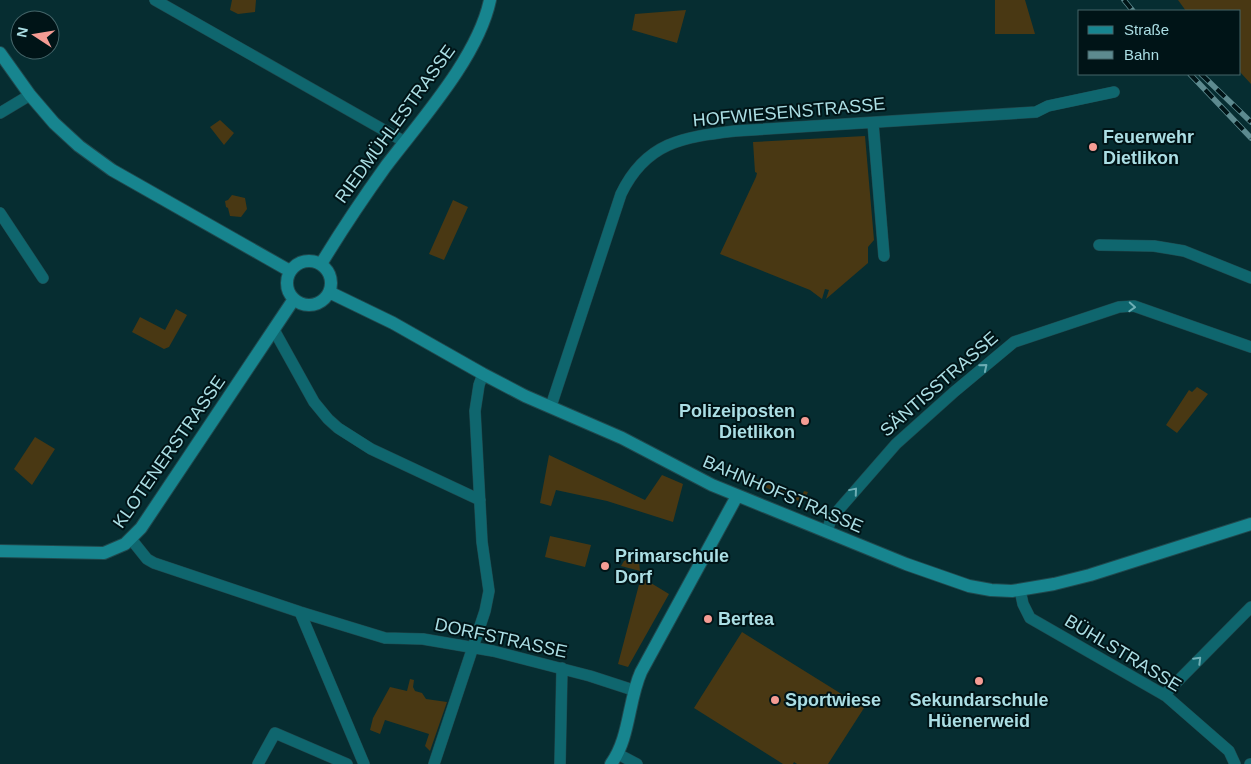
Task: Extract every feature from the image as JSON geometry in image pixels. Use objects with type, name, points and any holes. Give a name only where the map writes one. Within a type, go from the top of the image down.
[{"type":"street","points":[[155,0],[405,142]]},
{"type":"street","name":"RIEDMÜHLESTRASSE","points":[[321,264],[352,214],[467,56],[482,29],[490,0]]},
{"type":"street","points":[[0,53],[30,95],[54,123],[79,146],[112,170],[290,271]]},
{"type":"street","name":"HOFWIESENSTRASSE","points":[[551,406],[621,194],[631,176],[662,147],[699,135],[1036,112],[1048,106],[1114,92]]},
{"type":"street","points":[[0,113],[30,95]]},
{"type":"street","points":[[873,123],[884,256]]},
{"type":"street","points":[[0,213],[43,278]]},
{"type":"street","points":[[1099,245],[1154,246],[1184,251],[1251,278]]},
{"type":"street","points":[[308,261],[321,264],[329,274],[331,286],[329,292],[320,302],[313,304],[300,303],[294,299],[287,286],[290,271],[301,262],[308,261]]},
{"type":"street","name":"BAHNHOFSTRASSE","points":[[329,292],[393,323],[525,396],[622,438],[712,485],[953,581],[991,590],[1020,590],[1090,575],[1251,524]]},
{"type":"street","name":"KLOTENERSTRASSE","points":[[0,551],[104,553],[118,548],[131,539],[141,528],[176,478],[294,299]]},
{"type":"street","name":"SÄNTISSTRASSE","points":[[827,531],[841,507],[896,444],[1014,342],[1119,307],[1134,306],[1251,347]]},
{"type":"street","points":[[274,330],[308,393],[323,414],[338,428],[366,446],[480,500]]},
{"type":"street","points":[[434,764],[490,591],[482,542],[475,412],[479,385],[483,374]]},
{"type":"street","points":[[637,764],[614,759],[623,738],[633,690],[645,663],[737,496]]},
{"type":"street","name":"DORFSTRASSE","points":[[131,539],[147,559],[154,563],[300,612],[385,638],[423,639],[473,646],[562,668],[633,690]]},
{"type":"street","name":"BÜHLSTRASSE","points":[[1020,590],[1023,604],[1030,618],[1164,695],[1228,752],[1235,764]]},
{"type":"street","points":[[1164,695],[1251,607]]},
{"type":"street","points":[[300,612],[364,764]]},
{"type":"street","points":[[560,764],[562,668]]},
{"type":"street","points":[[258,764],[275,733],[347,764]]},
{"type":"shaded area","points":[[232,0],[256,0],[255,12],[238,14],[230,10]]},
{"type":"shaded area","points":[[995,0],[1025,0],[1035,34],[995,34]]},
{"type":"shaded area","points":[[1178,0],[1251,0],[1251,84],[1241,73],[1241,10],[1185,10]]},
{"type":"shaded area","points":[[686,10],[677,43],[632,30],[635,14]]},
{"type":"shaded area","points":[[220,120],[234,133],[224,145],[210,127]]},
{"type":"shaded area","points":[[865,136],[874,240],[868,247],[868,263],[826,299],[829,290],[825,289],[822,299],[810,290],[720,254],[756,177],[753,142]]},
{"type":"shaded area","points":[[232,195],[245,198],[247,209],[241,217],[230,216],[226,207],[225,201]]},
{"type":"shaded area","points":[[453,200],[468,207],[444,260],[429,254]]},
{"type":"shaded area","points":[[176,309],[187,315],[169,347],[164,349],[132,332],[140,317],[165,330]]},
{"type":"shaded area","points":[[1197,387],[1208,394],[1177,433],[1166,425],[1189,390],[1192,392]]},
{"type":"shaded area","points":[[35,437],[55,449],[32,485],[14,469]]},
{"type":"shaded area","points":[[549,455],[645,500],[662,475],[683,484],[673,522],[607,501],[556,490],[551,506],[540,503]]},
{"type":"shaded area","points":[[752,477],[801,498],[804,491],[808,492],[803,503],[750,481]]},
{"type":"shaded area","points":[[550,536],[591,545],[585,567],[545,557]]},
{"type":"shaded area","points":[[635,559],[639,562],[640,571],[621,566],[624,561]]},
{"type":"shaded area","points":[[641,577],[669,594],[628,667],[618,664]]},
{"type":"shaded area","name":"Sportwiese","points":[[742,632],[864,708],[828,764],[797,764],[794,762],[793,764],[783,764],[694,708]]},
{"type":"shaded area","points":[[410,679],[414,680],[413,687],[415,691],[422,693],[426,699],[447,702],[430,751],[425,746],[429,734],[385,720],[380,734],[370,730],[373,718],[390,687],[407,691]]},
{"type":"railway","points":[[1124,0],[1132,10]]},
{"type":"railway","points":[[1191,75],[1251,138]]},
{"type":"railway","points":[[1202,75],[1251,122]]},
{"type":"place","name":"Feuerwehr Dietlikon","points":[[1093,147]]},
{"type":"place","name":"Polizeiposten Dietlikon","points":[[805,421]]},
{"type":"place","name":"Primarschule Dorf","points":[[605,566]]},
{"type":"place","name":"Bertea","points":[[708,619]]},
{"type":"place","name":"Sekundarschule Hüenerweid","points":[[979,681]]},
{"type":"place","name":"Sportwiese","points":[[775,700]]}]
